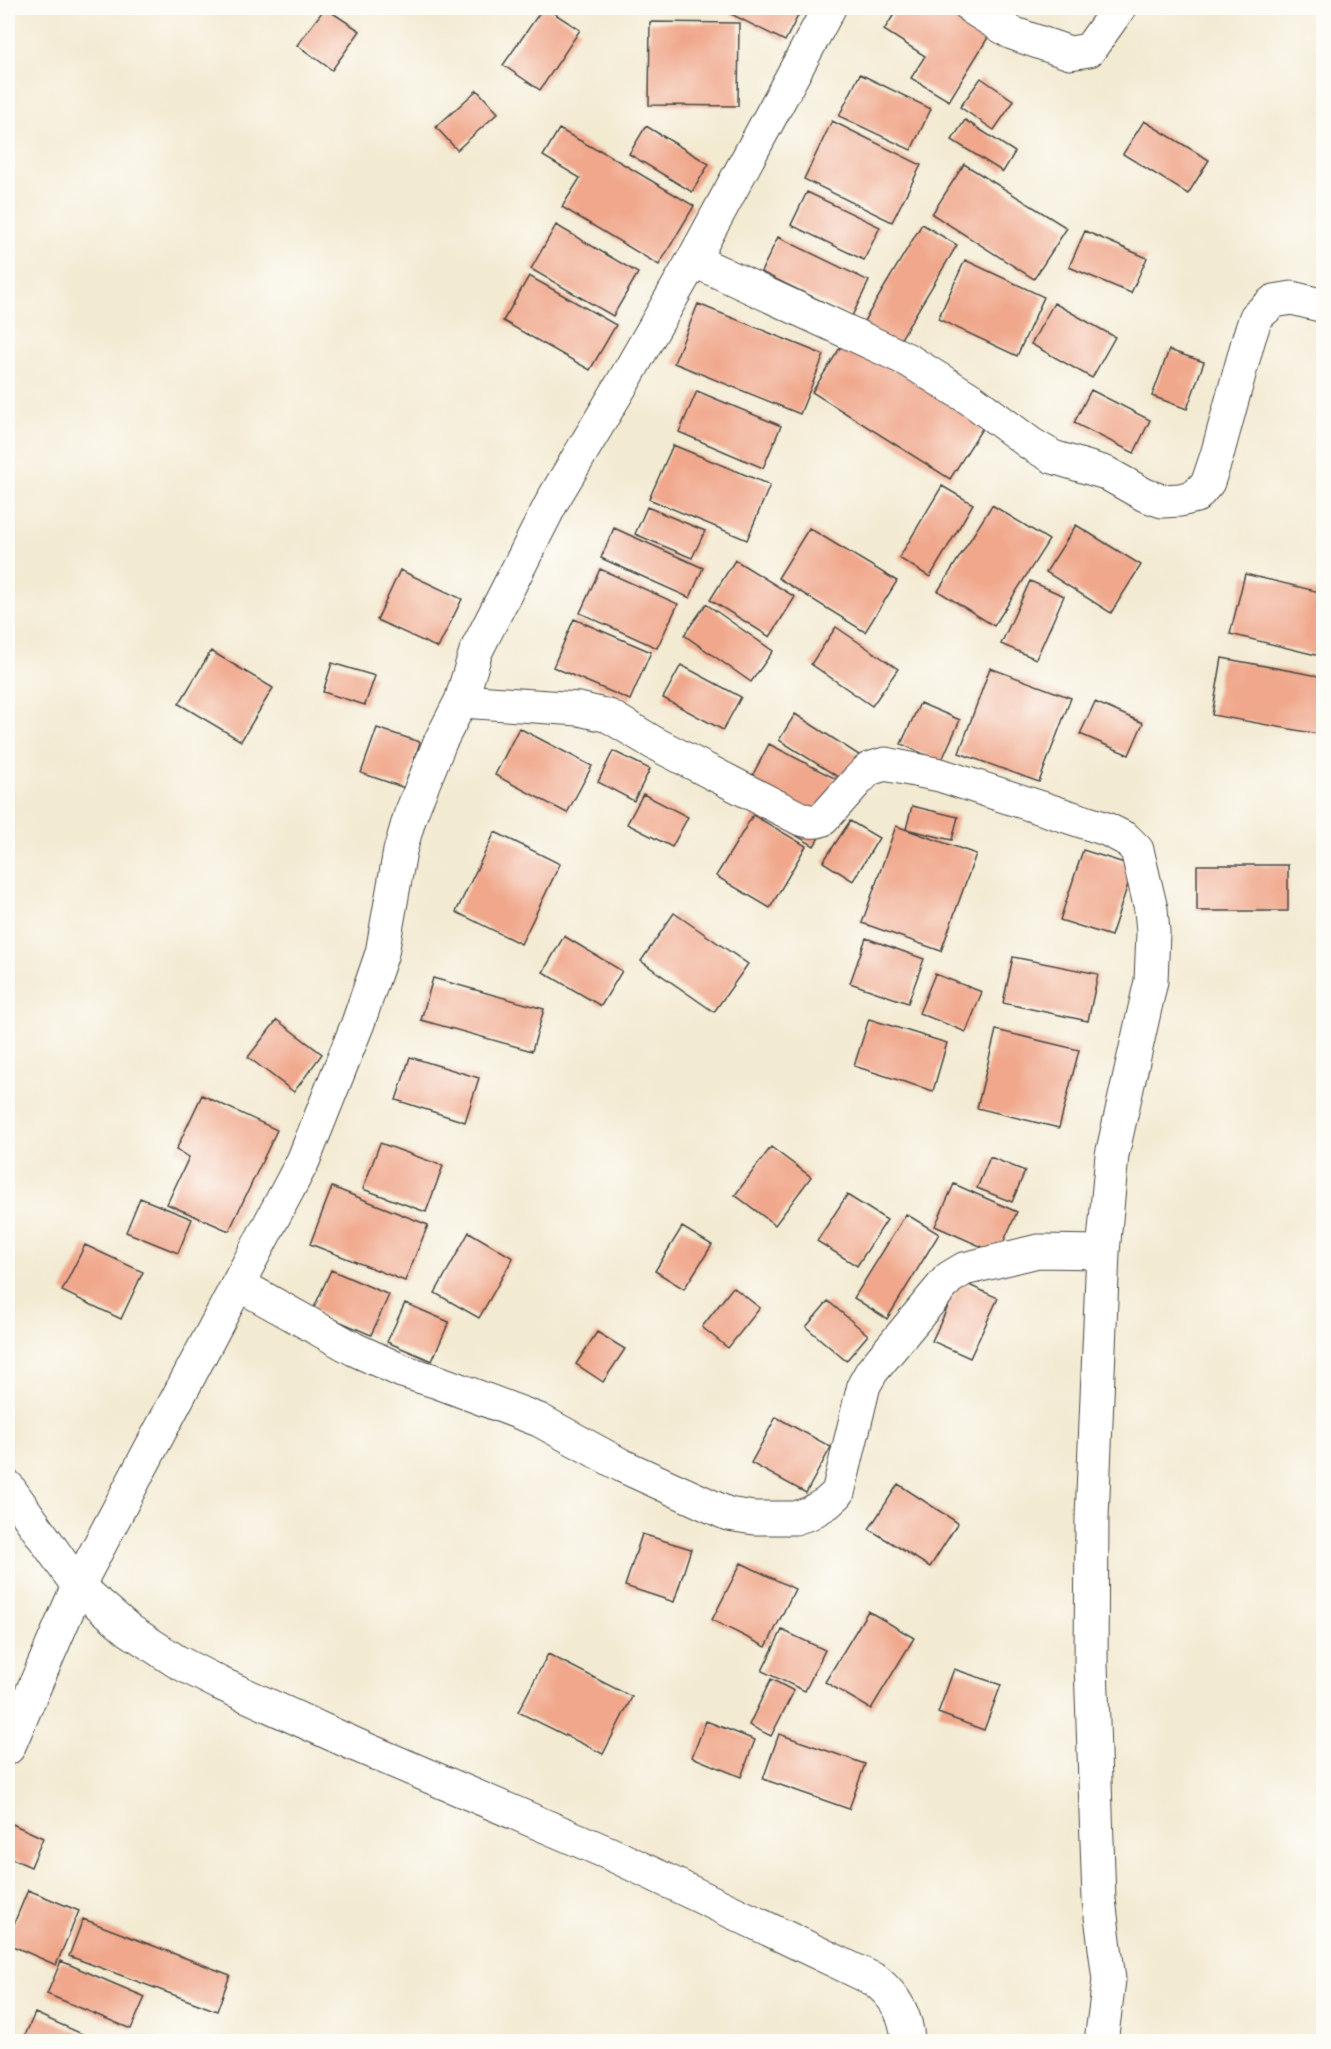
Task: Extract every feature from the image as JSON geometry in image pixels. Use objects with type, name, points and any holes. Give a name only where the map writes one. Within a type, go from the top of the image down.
[{"type":"street","points":[[8,1748],[78,1586],[303,1161],[358,1023],[382,954],[400,851],[410,816],[440,742],[461,701],[476,651],[554,498],[693,260],[829,8]]},
{"type":"street","points":[[972,8],[1012,33],[1070,53],[1089,50],[1119,8]]},
{"type":"street","points":[[693,260],[908,360],[972,400],[1031,444],[1053,457],[1106,472],[1145,495],[1162,501],[1196,496],[1208,482],[1248,338],[1257,317],[1274,301],[1292,298],[1323,306]]},
{"type":"street","points":[[461,701],[579,709],[609,716],[654,743],[801,819],[818,822],[824,819],[870,769],[885,764],[951,779],[1106,829],[1126,839],[1137,850],[1154,932],[1151,981],[1112,1155],[1102,1252],[1092,1518],[1091,1653],[1100,1900],[1109,1980],[1101,2042]]},
{"type":"street","points":[[238,1284],[354,1349],[402,1371],[539,1420],[623,1466],[708,1506],[728,1514],[754,1518],[795,1518],[810,1513],[827,1503],[838,1492],[864,1385],[872,1371],[949,1278],[964,1269],[1038,1251],[1102,1252]]},
{"type":"street","points":[[8,1487],[78,1586],[129,1630],[176,1661],[356,1745],[612,1855],[875,1980],[888,1990],[900,2008],[908,2028],[908,2042]]},
{"type":"building","points":[[325,8],[360,31],[332,70],[297,45]]},
{"type":"building","points":[[543,8],[580,30],[540,90],[503,65]]},
{"type":"building","points":[[719,8],[802,8],[785,41]]},
{"type":"building","points":[[898,8],[955,8],[992,31],[949,101],[911,78],[925,56],[884,30]]},
{"type":"building","points":[[650,22],[739,23],[738,106],[649,105]]},
{"type":"building","points":[[860,74],[931,109],[911,150],[839,116]]},
{"type":"building","points":[[981,78],[1014,101],[994,130],[960,107]]},
{"type":"building","points":[[477,90],[498,113],[457,150],[436,127]]},
{"type":"building","points":[[965,120],[1015,152],[1003,172],[952,140]]},
{"type":"building","points":[[832,121],[921,165],[892,222],[804,179]]},
{"type":"building","points":[[1144,121],[1209,160],[1188,194],[1123,154]]},
{"type":"building","points":[[646,126],[709,164],[692,192],[629,154]]},
{"type":"building","points":[[559,129],[598,149],[694,206],[659,265],[562,207],[580,178],[543,156]]},
{"type":"building","points":[[964,164],[1067,228],[1034,279],[932,214]]},
{"type":"building","points":[[807,192],[880,227],[864,260],[791,225]]},
{"type":"building","points":[[922,224],[957,245],[896,347],[861,326]]},
{"type":"building","points":[[556,225],[638,273],[613,316],[531,269]]},
{"type":"building","points":[[1085,231],[1147,258],[1131,293],[1069,267]]},
{"type":"building","points":[[778,237],[869,281],[852,316],[761,272]]},
{"type":"building","points":[[965,260],[1044,297],[1017,356],[938,319]]},
{"type":"building","points":[[529,276],[616,325],[590,370],[503,321]]},
{"type":"building","points":[[1054,303],[1115,337],[1092,378],[1031,344]]},
{"type":"building","points":[[698,304],[824,355],[800,414],[674,363]]},
{"type":"building","points":[[847,337],[985,424],[950,479],[812,392]]},
{"type":"building","points":[[1169,350],[1204,362],[1187,409],[1152,396]]},
{"type":"building","points":[[1091,390],[1150,420],[1134,453],[1074,423]]},
{"type":"building","points":[[697,391],[781,426],[763,468],[679,432]]},
{"type":"building","points":[[673,445],[770,485],[747,540],[649,499]]},
{"type":"building","points":[[942,486],[973,504],[930,577],[899,558]]},
{"type":"building","points":[[992,505],[1049,540],[994,626],[938,591]]},
{"type":"building","points":[[647,507],[705,531],[692,558],[635,534]]},
{"type":"building","points":[[1076,525],[1141,565],[1111,613],[1046,572]]},
{"type":"building","points":[[614,528],[703,568],[690,598],[601,558]]},
{"type":"building","points":[[809,528],[897,581],[865,632],[778,578]]},
{"type":"building","points":[[735,560],[795,597],[770,637],[710,600]]},
{"type":"building","points":[[600,569],[678,604],[657,648],[580,613]]},
{"type":"building","points":[[400,570],[462,599],[438,648],[377,620]]},
{"type":"building","points":[[1245,574],[1324,593],[1324,657],[1230,634]]},
{"type":"building","points":[[1030,581],[1064,596],[1036,659],[1001,644]]},
{"type":"building","points":[[706,604],[773,651],[751,682],[684,635]]},
{"type":"building","points":[[574,619],[651,652],[630,700],[553,667]]},
{"type":"building","points":[[836,627],[898,669],[872,706],[811,664]]},
{"type":"building","points":[[211,651],[273,688],[241,741],[179,704]]},
{"type":"building","points":[[1222,658],[1324,677],[1324,707],[1318,734],[1212,715]]},
{"type":"building","points":[[332,663],[375,676],[365,705],[323,692]]},
{"type":"building","points":[[681,665],[741,697],[723,730],[663,698]]},
{"type":"building","points":[[990,668],[1071,698],[1039,782],[959,753]]},
{"type":"building","points":[[1095,702],[1143,723],[1129,755],[1080,734]]},
{"type":"building","points":[[920,703],[960,720],[941,762],[901,744]]},
{"type":"building","points":[[795,714],[859,755],[843,780],[779,740]]},
{"type":"building","points":[[377,728],[420,742],[405,788],[361,773]]},
{"type":"building","points":[[519,728],[592,766],[567,813],[495,775]]},
{"type":"building","points":[[769,744],[838,780],[817,818],[749,782]]},
{"type":"building","points":[[613,751],[650,769],[634,801],[598,782]]},
{"type":"building","points":[[643,794],[688,817],[672,847],[627,824]]},
{"type":"building","points":[[912,806],[958,817],[952,840],[906,829]]},
{"type":"building","points":[[753,815],[806,846],[770,908],[716,876]]},
{"type":"building","points":[[765,817],[820,836],[814,846]]},
{"type":"building","points":[[850,821],[879,838],[853,881],[823,862]]},
{"type":"building","points":[[896,826],[976,854],[941,951],[862,923]]},
{"type":"building","points":[[495,832],[560,864],[521,944],[456,912]]},
{"type":"building","points":[[1083,850],[1134,866],[1111,936],[1060,920]]},
{"type":"building","points":[[1197,865],[1288,865],[1288,911],[1197,911]]},
{"type":"building","points":[[674,913],[748,964],[714,1012],[641,961]]},
{"type":"building","points":[[564,936],[622,971],[601,1006],[543,972]]},
{"type":"building","points":[[866,938],[924,959],[908,1003],[850,983]]},
{"type":"building","points":[[1013,957],[1098,974],[1088,1021],[1003,1003]]},
{"type":"building","points":[[935,974],[982,992],[966,1032],[919,1013]]},
{"type":"building","points":[[433,978],[544,1009],[532,1051],[421,1020]]},
{"type":"building","points":[[869,1019],[947,1043],[933,1091],[854,1066]]},
{"type":"building","points":[[277,1020],[322,1054],[294,1092],[248,1057]]},
{"type":"building","points":[[996,1030],[1079,1050],[1059,1128],[977,1108]]},
{"type":"building","points":[[410,1057],[479,1078],[465,1122],[396,1100]]},
{"type":"building","points":[[202,1095],[277,1130],[229,1231],[167,1204],[189,1157],[176,1150]]},
{"type":"building","points":[[380,1143],[443,1166],[426,1212],[363,1189]]},
{"type":"building","points":[[771,1147],[811,1177],[775,1225],[735,1195]]},
{"type":"building","points":[[990,1157],[1025,1171],[1012,1202],[977,1188]]},
{"type":"building","points":[[954,1184],[1017,1212],[998,1254],[935,1226]]},
{"type":"building","points":[[332,1187],[428,1225],[405,1281],[310,1244]]},
{"type":"building","points":[[847,1195],[887,1220],[857,1266],[817,1241]]},
{"type":"building","points":[[140,1198],[192,1219],[178,1253],[126,1232]]},
{"type":"building","points":[[906,1214],[939,1234],[887,1319],[854,1298]]},
{"type":"building","points":[[682,1227],[712,1245],[684,1289],[655,1271]]},
{"type":"building","points":[[469,1232],[513,1258],[479,1318],[435,1293]]},
{"type":"building","points":[[85,1245],[143,1272],[121,1319],[62,1291]]},
{"type":"building","points":[[331,1270],[389,1295],[371,1335],[313,1310]]},
{"type":"building","points":[[960,1281],[998,1298],[970,1358],[932,1341]]},
{"type":"building","points":[[733,1287],[760,1308],[728,1348],[702,1327]]},
{"type":"building","points":[[828,1301],[868,1335],[846,1361],[806,1327]]},
{"type":"building","points":[[405,1303],[449,1322],[432,1361],[387,1342]]},
{"type":"building","points":[[597,1332],[625,1349],[603,1382],[576,1364]]},
{"type":"building","points":[[776,1417],[831,1447],[806,1493],[751,1463]]},
{"type":"building","points":[[898,1484],[958,1523],[930,1567],[869,1529]]},
{"type":"building","points":[[642,1534],[691,1549],[674,1602],[625,1586]]},
{"type":"building","points":[[741,1563],[795,1589],[766,1647],[712,1620]]},
{"type":"building","points":[[868,1611],[914,1638],[871,1709],[825,1682]]},
{"type":"building","points":[[782,1630],[825,1650],[805,1691],[762,1671]]},
{"type":"building","points":[[548,1654],[632,1697],[603,1754],[518,1712]]},
{"type":"building","points":[[954,1669],[1001,1685],[984,1730],[938,1713]]},
{"type":"building","points":[[771,1679],[794,1691],[771,1736],[749,1725]]},
{"type":"building","points":[[706,1721],[755,1740],[741,1777],[692,1757]]},
{"type":"building","points":[[779,1734],[865,1764],[849,1809],[763,1779]]},
{"type":"building","points":[[8,1822],[43,1838],[31,1867],[8,1857]]},
{"type":"building","points":[[28,1890],[79,1911],[56,1965],[8,1944],[8,1938]]},
{"type":"building","points":[[83,1919],[230,1975],[217,2011],[69,1956]]},
{"type":"building","points":[[61,1961],[145,1997],[131,2029],[47,1994]]},
{"type":"building","points":[[35,2013],[100,2042],[22,2042]]}]
